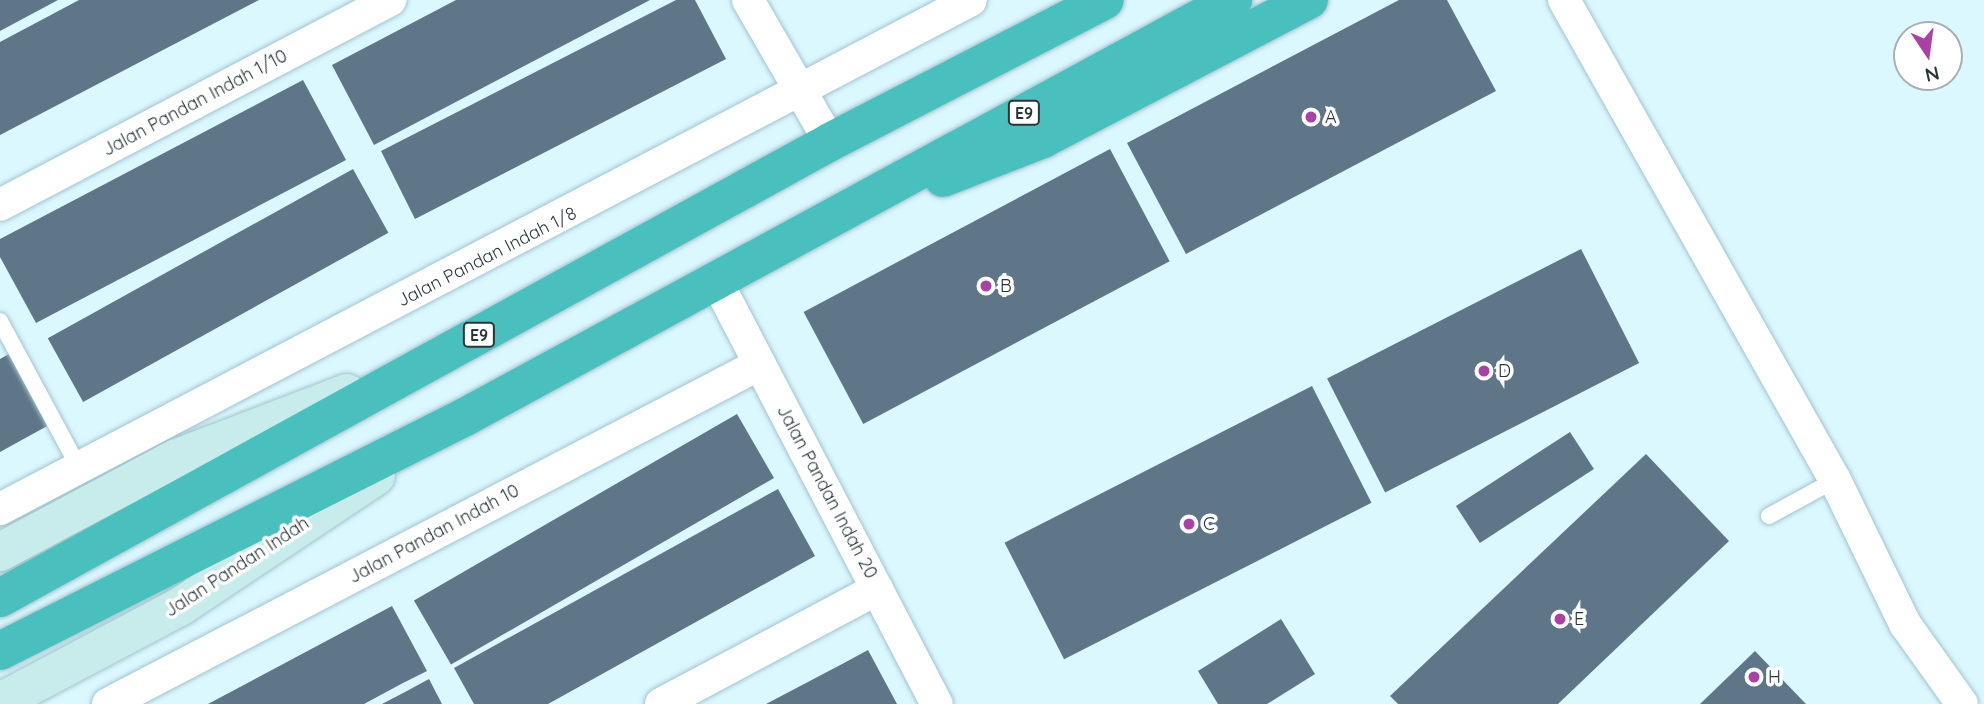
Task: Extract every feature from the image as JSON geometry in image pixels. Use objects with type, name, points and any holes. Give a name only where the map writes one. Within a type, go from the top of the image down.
[{"type":"highway","name":"E9","points":[[0,598],[830,142],[1105,0]]},
{"type":"highway","name":"E9","points":[[0,651],[465,417],[1233,0]]},
{"type":"highway","points":[[880,191],[960,175],[1043,139],[1309,0]]},
{"type":"main road","points":[[0,552],[177,458],[430,362]]},
{"type":"main road","name":"Jalan Pandan Indah","points":[[0,702],[181,606],[465,417]]},
{"type":"street","name":"Jalan Pandan Indah 1/10","points":[[0,205],[390,0]]},
{"type":"street","points":[[748,0],[830,142]]},
{"type":"street","name":"Jalan Pandan Indah 1/8","points":[[0,509],[803,93],[971,0]]},
{"type":"street","points":[[1564,0],[1836,481],[1905,624],[1953,694]]},
{"type":"street","name":"Jalan Pandan Indah 20","points":[[716,280],[937,704]]},
{"type":"street","name":"Jalan Pandan Indah 10","points":[[108,704],[760,363]]},
{"type":"street","points":[[661,704],[877,589]]},
{"type":"lane","points":[[0,321],[79,468]]},
{"type":"lane","points":[[1769,516],[1836,481]]},
{"type":"building","points":[[0,0],[58,0],[0,31]]},
{"type":"building","points":[[79,0],[259,0],[0,135],[0,42]]},
{"type":"building","points":[[456,0],[650,0],[374,145],[332,65]]},
{"type":"building","points":[[676,0],[695,0],[726,59],[415,219],[381,151]]},
{"type":"building","name":"A","points":[[1399,0],[1447,0],[1496,91],[1186,254],[1127,143]]},
{"type":"building","points":[[303,80],[346,160],[36,323],[0,257],[0,239]]},
{"type":"building","name":"B","points":[[1110,149],[1170,261],[863,424],[804,312]]},
{"type":"building","points":[[353,169],[388,233],[83,402],[48,338]]},
{"type":"building","name":"D","points":[[1581,249],[1639,363],[1385,492],[1327,378]]},
{"type":"building","points":[[9,354],[49,425],[0,452],[0,359]]},
{"type":"building","name":"C","points":[[1312,386],[1371,503],[1064,659],[1005,543]]},
{"type":"building","points":[[737,414],[774,478],[451,665],[414,600]]},
{"type":"building","points":[[1570,432],[1594,469],[1480,543],[1456,506]]},
{"type":"building","name":"E","points":[[1646,454],[1729,541],[1558,704],[1398,704],[1390,696]]},
{"type":"building","points":[[778,489],[815,556],[548,704],[474,704],[454,668]]},
{"type":"building","points":[[392,606],[427,671],[364,704],[208,704]]},
{"type":"building","points":[[1281,619],[1315,674],[1267,704],[1218,704],[1198,671]]},
{"type":"building","points":[[868,650],[897,704],[766,704],[844,663]]},
{"type":"building","name":"H","points":[[1755,651],[1806,704],[1700,704]]},
{"type":"building","points":[[429,679],[442,704],[382,704],[405,692]]},
{"type":"place","name":"A","points":[[1311,117]]},
{"type":"place","name":"B","points":[[986,286]]},
{"type":"place","name":"D","points":[[1484,371]]},
{"type":"place","name":"C","points":[[1189,524]]},
{"type":"place","name":"E","points":[[1560,619]]},
{"type":"place","name":"H","points":[[1754,677]]}]
